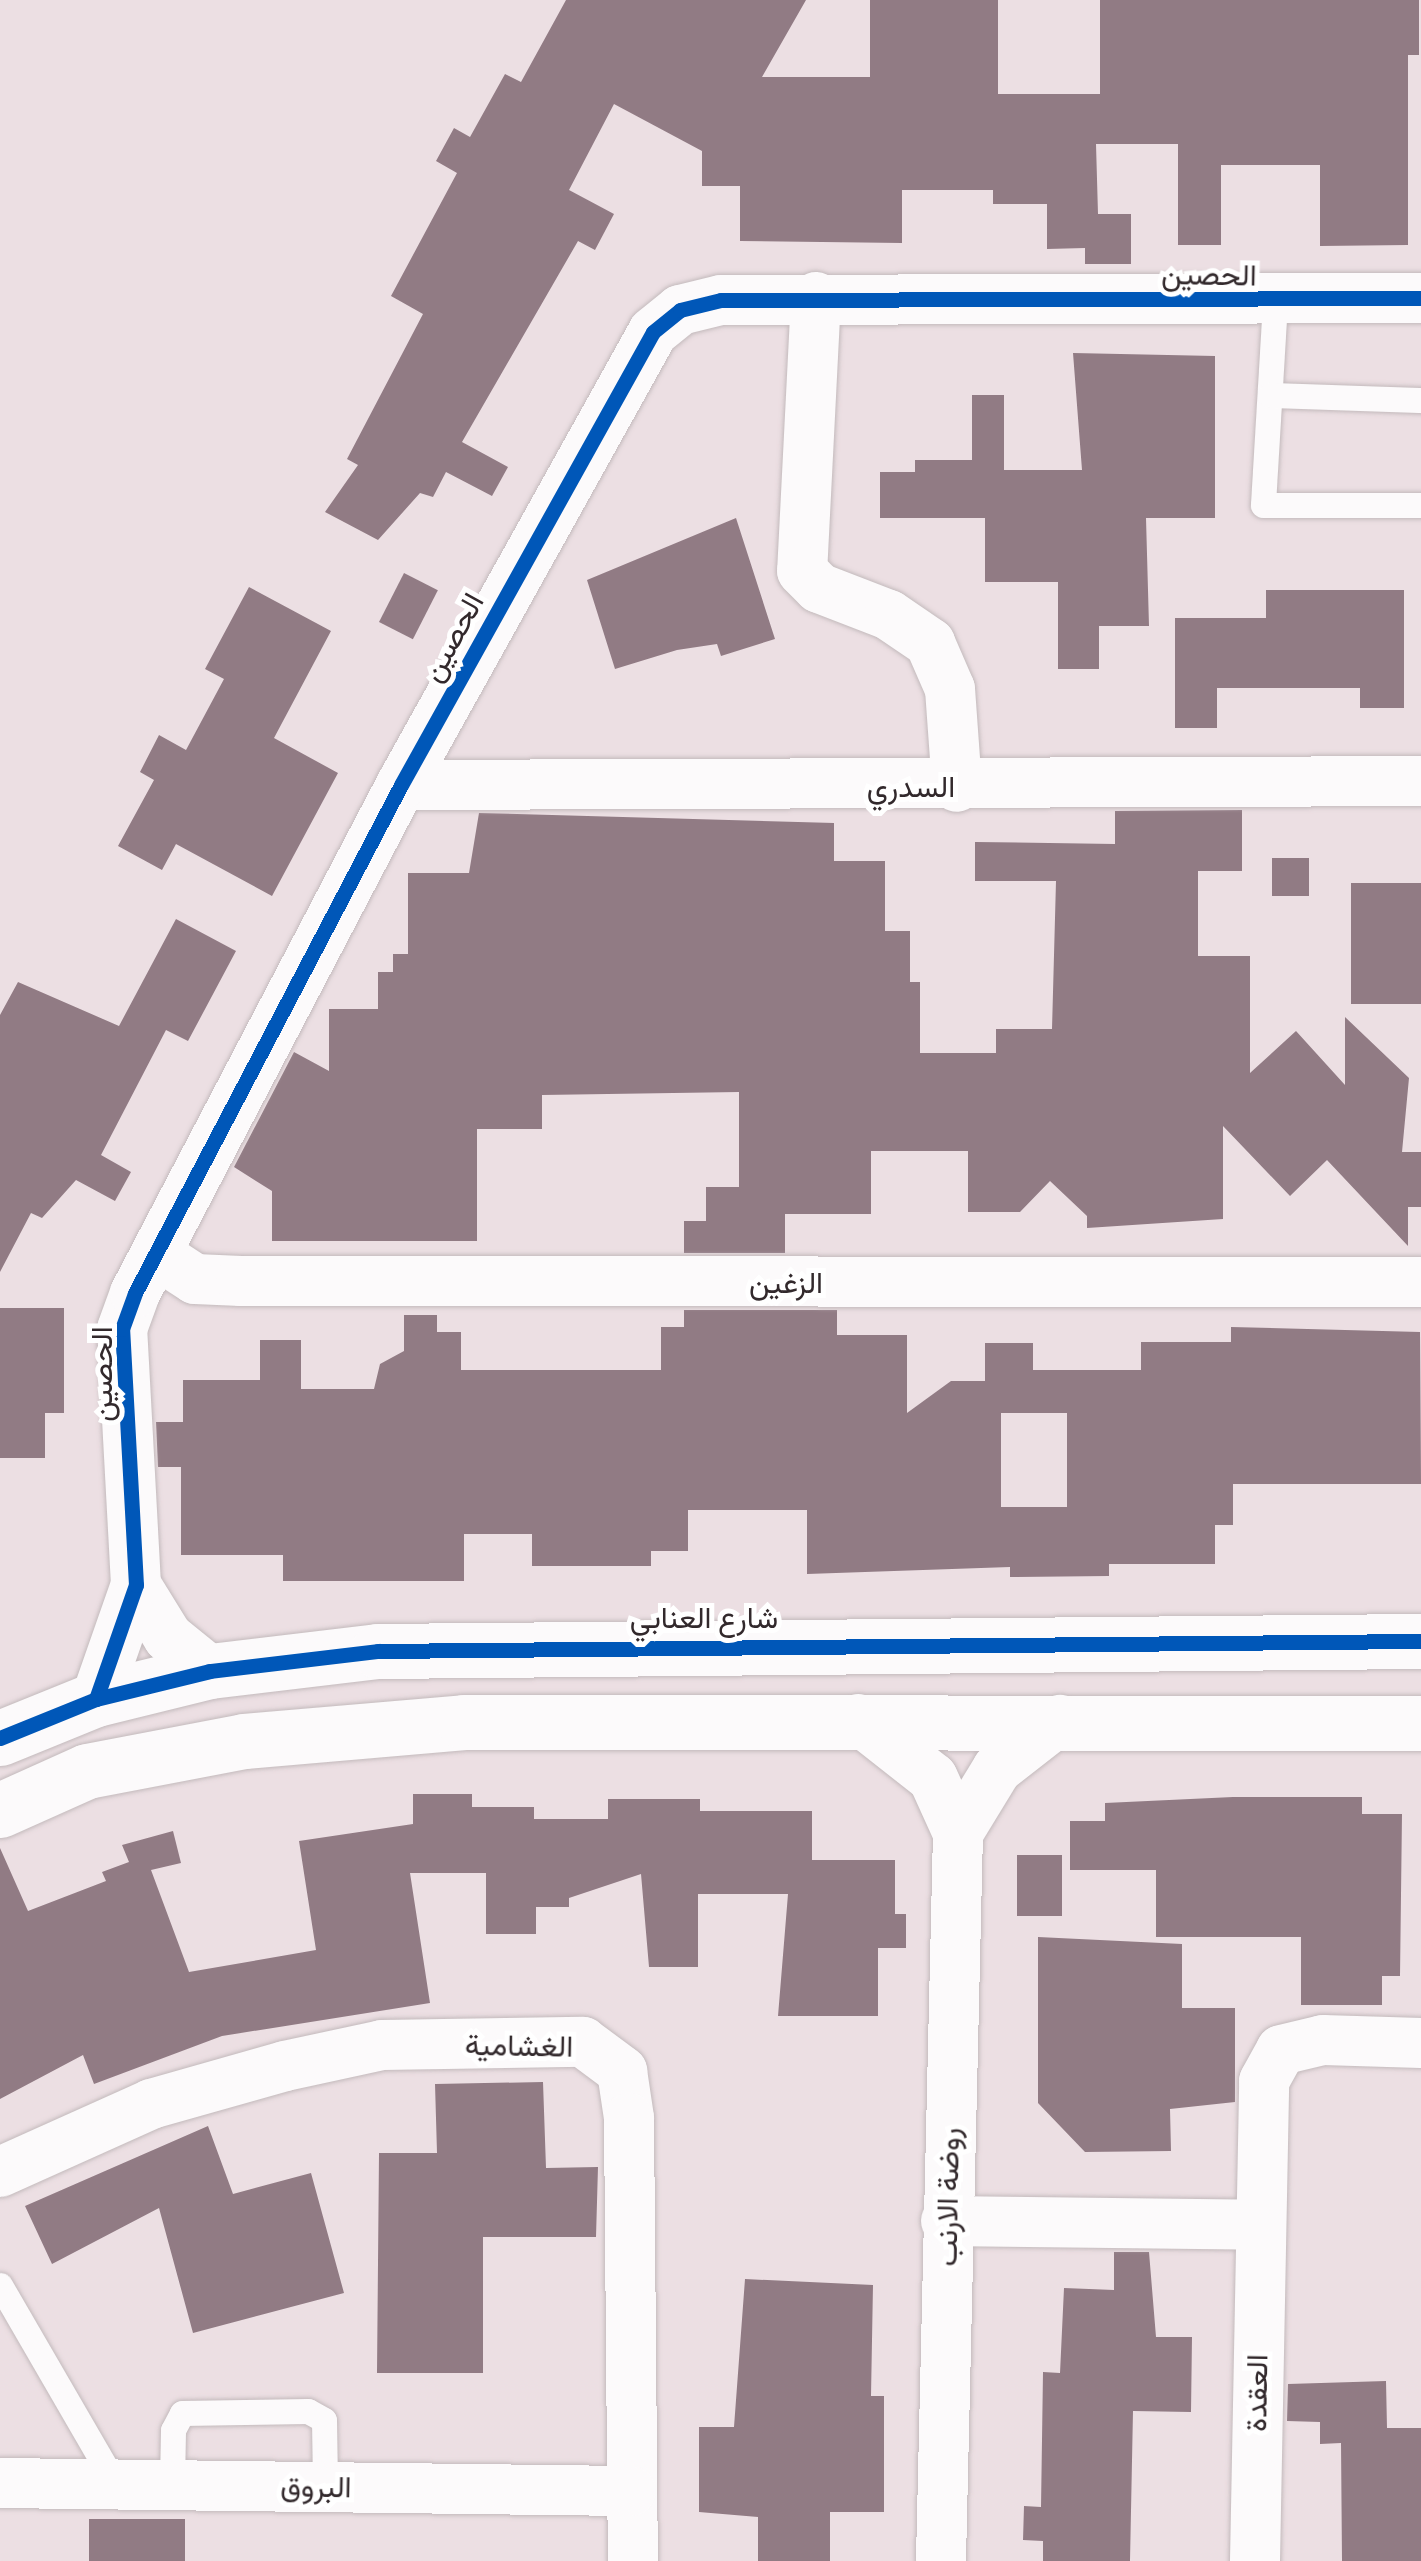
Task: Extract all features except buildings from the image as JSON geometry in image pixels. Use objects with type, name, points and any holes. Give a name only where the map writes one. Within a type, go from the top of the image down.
[{"type":"street","name":"الحصين","points":[[96,1699],[136,1585],[122,1329],[401,784],[653,332],[680,310],[721,300],[816,297],[1276,302],[1421,298]]},
{"type":"street","points":[[816,297],[802,571],[819,588],[889,614],[930,643],[950,688],[956,787]]},
{"type":"street","name":"السدري","points":[[401,784],[956,787],[1421,781]]},
{"type":"street","name":"الزغين","points":[[158,1255],[195,1279],[241,1281],[1421,1282]]},
{"type":"street","name":"الحصين","points":[[136,1585],[168,1637],[210,1671]]},
{"type":"street","name":"شارع العنابي","points":[[0,1738],[96,1699],[210,1671],[378,1651],[542,1646],[1421,1641]]},
{"type":"street","points":[[1251,1724],[1310,1698],[1421,1696]]},
{"type":"street","name":"روضة الارنب","points":[[858,1720],[933,1778],[958,1833],[941,2561]]},
{"type":"street","name":"روضة الارنب","points":[[958,1833],[997,1769],[1060,1720]]},
{"type":"street","points":[[0,1810],[88,1770],[244,1742],[464,1722],[1421,1723]]},
{"type":"street","name":"العقدة","points":[[1255,2561],[1258,2225],[1264,2081],[1281,2050],[1323,2040],[1421,2042]]},
{"type":"street","name":"الغشامية","points":[[0,2172],[152,2104],[285,2066],[382,2045],[584,2042],[622,2071],[629,2118],[633,2561]]},
{"type":"street","points":[[946,2221],[1258,2225]]},
{"type":"street","name":"البروق","points":[[0,2482],[631,2491]]},
{"type":"lane","points":[[1276,302],[1259,498],[1267,510],[1421,505]]},
{"type":"lane","points":[[1270,396],[1421,400]]},
{"type":"lane","points":[[0,2286],[115,2483]]},
{"type":"lane","points":[[172,2484],[174,2430],[182,2413],[308,2411],[324,2420],[325,2486]]},
{"type":"cycle path","points":[[96,1699],[136,1585],[122,1329],[135,1293],[401,785],[653,332],[680,310],[721,300],[1421,298]]},
{"type":"cycle path","points":[[0,1738],[96,1699],[210,1671],[378,1651],[1421,1641]]}]
